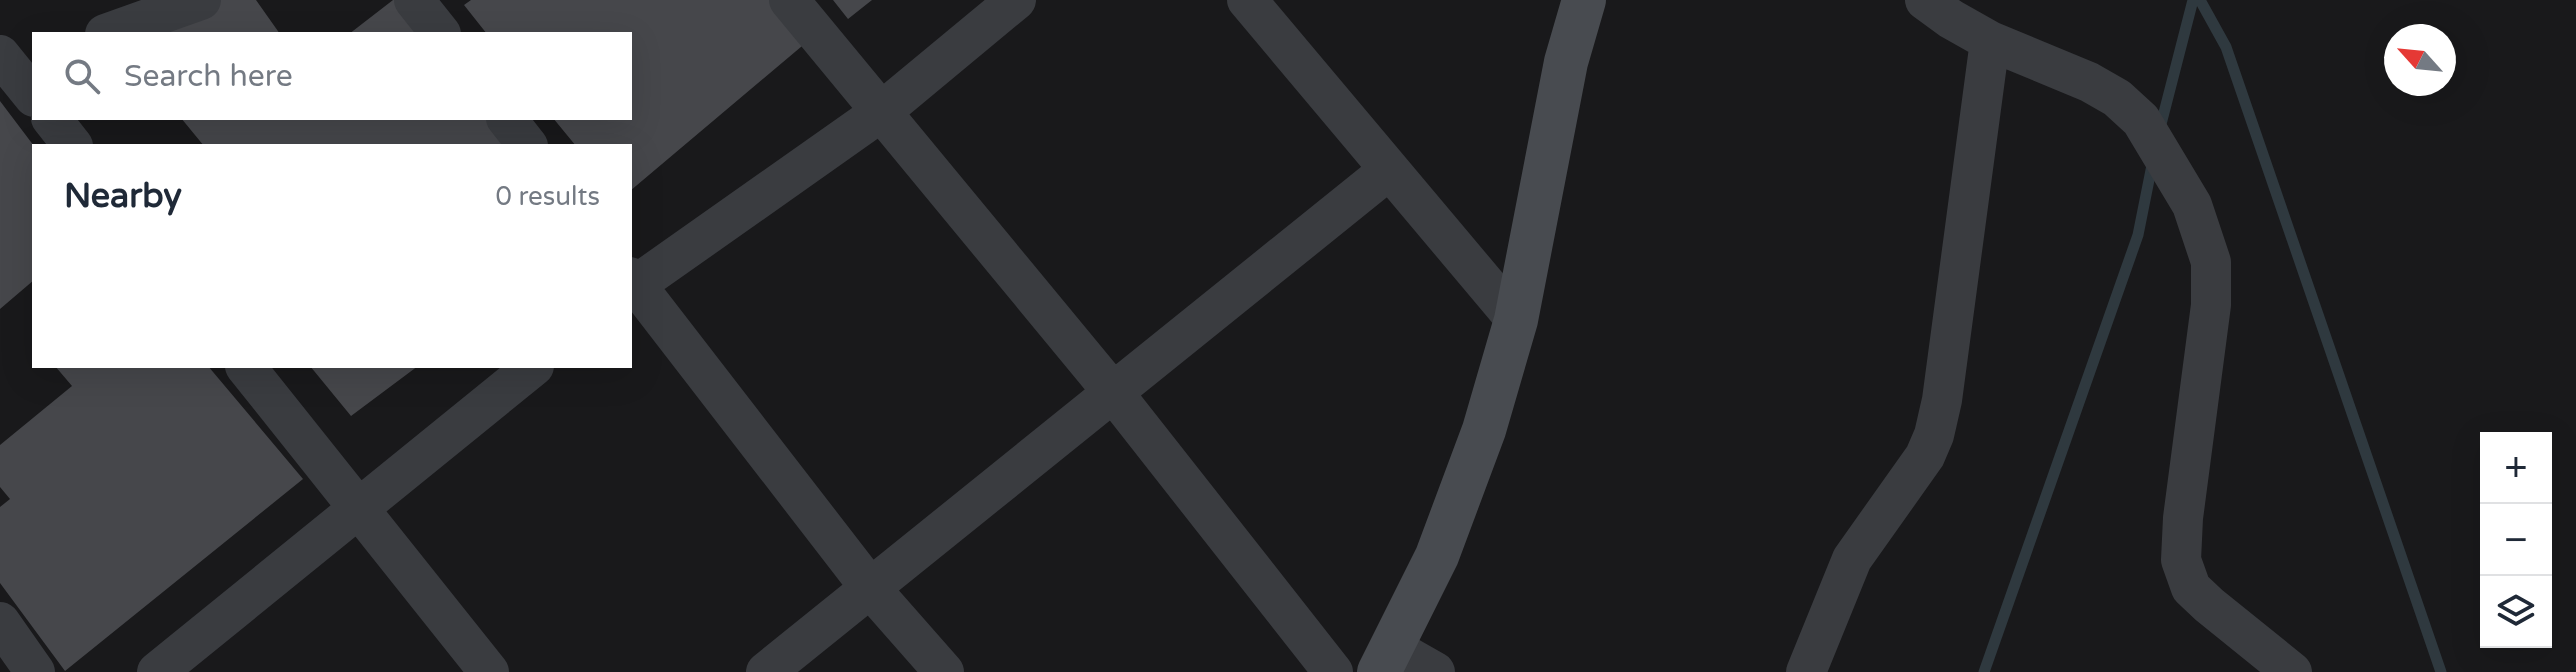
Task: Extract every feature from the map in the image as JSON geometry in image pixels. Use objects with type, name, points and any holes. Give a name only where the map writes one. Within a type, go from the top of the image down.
[{"type":"main road","points":[[1385,660],[1437,556],[1484,430],[1516,320],[1566,62],[1584,0]]},
{"type":"street","points":[[111,32],[201,0]]},
{"type":"street","points":[[414,0],[439,32]]},
{"type":"street","points":[[789,0],[1112,391],[1314,666]]},
{"type":"street","points":[[944,672],[871,589],[632,283],[881,112],[1016,0]]},
{"type":"street","points":[[1247,0],[1516,320]]},
{"type":"street","points":[[1925,0],[1990,41],[2089,82],[2117,98],[2141,120],[2192,205],[2211,262],[2211,305],[2183,518],[2181,560],[2191,588],[2292,672]]},
{"type":"street","points":[[1806,672],[1852,559],[1910,480],[1934,435],[1942,400],[1990,41]]},
{"type":"street","points":[[53,120],[71,144]]},
{"type":"street","points":[[508,120],[526,144]]},
{"type":"street","points":[[766,672],[1389,170]]},
{"type":"street","points":[[247,368],[489,672]]},
{"type":"street","points":[[157,672],[532,368]]},
{"type":"street","points":[[0,622],[35,672]]},
{"type":"street","points":[[1385,660],[1435,672]]},
{"type":"building","points":[[221,0],[256,0],[279,32],[139,32]]},
{"type":"building","points":[[396,0],[421,32],[352,32]]},
{"type":"building","points":[[471,0],[777,0],[808,41],[632,189],[632,144],[574,144],[555,120],[632,120],[632,32],[485,32],[464,5]]},
{"type":"building","points":[[833,0],[872,0],[848,19]]},
{"type":"building","points":[[0,101],[32,144],[32,282],[0,309]]},
{"type":"building","points":[[183,120],[492,120],[510,144],[202,144]]},
{"type":"building","points":[[57,368],[210,368],[303,479],[65,671],[0,583],[0,507],[10,499],[0,487],[0,445],[72,386]]},
{"type":"building","points":[[312,368],[415,368],[351,416]]},
{"type":"waterway","points":[[2159,132],[2193,0]]},
{"type":"waterway","points":[[2200,0],[2226,47],[2441,672]]},
{"type":"waterway","points":[[1984,672],[2138,235],[2153,160]]}]
